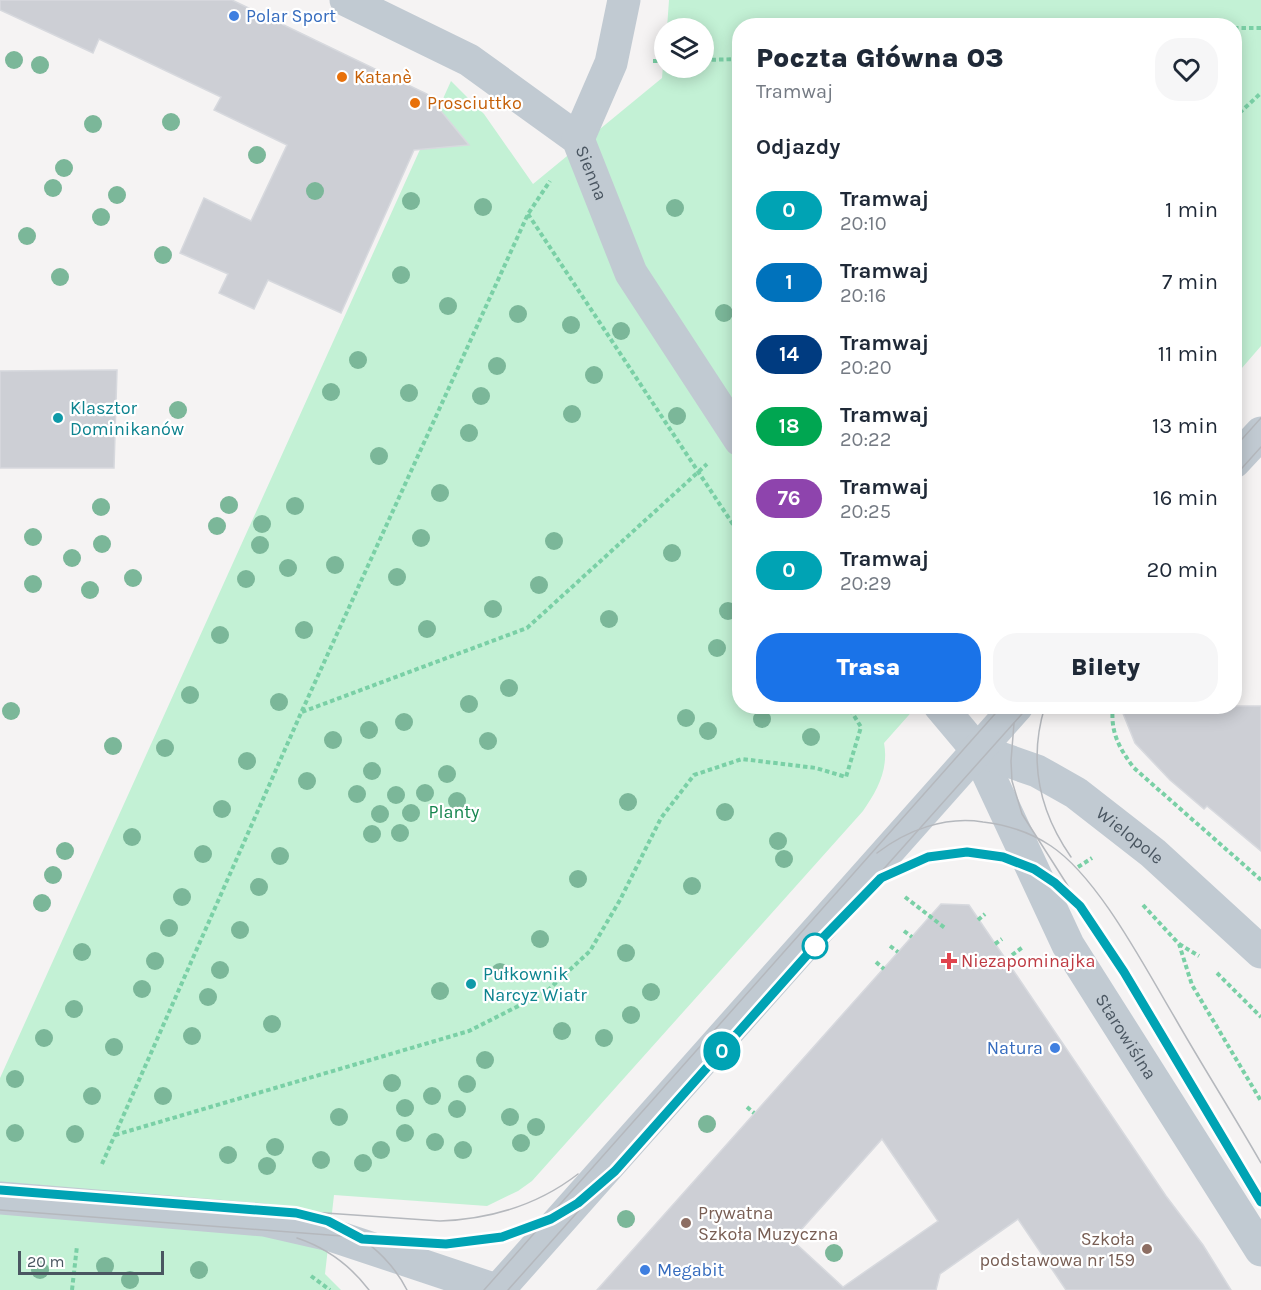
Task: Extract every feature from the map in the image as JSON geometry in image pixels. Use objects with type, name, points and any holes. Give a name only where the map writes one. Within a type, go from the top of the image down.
[{"type":"street","name":"Sienna","points":[[346,0],[469,60],[578,139],[631,273],[732,428]]},
{"type":"street","points":[[578,139],[611,63],[624,0]]},
{"type":"street","points":[[1242,453],[1261,433]]},
{"type":"street","points":[[947,714],[977,750]]},
{"type":"street","points":[[0,1198],[264,1220],[292,1225],[334,1236],[497,1290],[1010,714]]},
{"type":"street","name":"Wielopole","points":[[977,750],[1037,771],[1064,785],[1140,843],[1261,952]]},
{"type":"street","name":"Starowiślna","points":[[977,750],[1068,945],[1261,1250]]},
{"type":"path","points":[[1242,28],[1261,27]]},
{"type":"path","points":[[714,59],[732,58]]},
{"type":"path","points":[[1242,111],[1261,93]]},
{"type":"path","points":[[72,1290],[78,1241],[87,1205],[114,1135],[301,713],[528,214],[578,139]]},
{"type":"path","points":[[528,214],[732,523]]},
{"type":"path","points":[[301,713],[527,628],[699,472]]},
{"type":"path","points":[[114,1135],[469,1031],[546,992],[590,951],[620,900],[661,818],[694,775],[742,759],[816,768],[846,777],[861,727],[853,714]]},
{"type":"path","points":[[1113,714],[1114,735],[1120,749],[1134,768],[1261,880]]},
{"type":"path","points":[[1043,892],[1103,852],[1140,843]]},
{"type":"path","points":[[1135,896],[1179,944],[1202,958]]},
{"type":"path","points":[[905,897],[945,928]]},
{"type":"path","points":[[978,920],[985,914]]},
{"type":"path","points":[[904,931],[912,937]]},
{"type":"path","points":[[995,944],[1002,939]]},
{"type":"path","points":[[1179,944],[1192,985],[1261,1101]]},
{"type":"path","points":[[890,946],[898,952]]},
{"type":"path","points":[[876,962],[884,969]]},
{"type":"path","points":[[1210,966],[1261,1017]]},
{"type":"path","points":[[747,1107],[754,1113]]},
{"type":"green space","name":"Planty","points":[[669,0],[1261,0],[1261,346],[1242,368],[1242,18],[732,18],[732,714],[910,714],[884,743],[885,762],[881,779],[873,796],[863,811],[532,1181],[518,1191],[487,1206],[334,1195],[325,1274],[341,1290],[0,1290],[0,1078],[451,81],[484,114],[533,184],[662,78],[714,78],[714,18],[668,18]]},
{"type":"building","points":[[0,0],[232,0],[427,94],[469,145],[414,150],[341,313],[268,280],[254,309],[219,293],[228,274],[180,253],[204,198],[251,221],[287,145],[214,110],[221,97],[99,39],[93,53],[0,10]]},
{"type":"building","name":"Klasztor Dominikanów","points":[[117,370],[114,468],[0,468],[0,371]]},
{"type":"building","points":[[1242,706],[1261,706],[1261,851],[1207,806],[1204,809],[1170,780],[1135,743],[1123,714],[1242,714]]},
{"type":"building","points":[[941,904],[969,905],[1166,1196],[1203,1245],[1231,1290],[1066,1290],[1018,1219],[940,1274],[936,1290],[597,1290]],"holes":[[[882,1139],[938,1221],[843,1287],[792,1240]]]},
{"type":"tram line","points":[[1242,439],[1261,418]]},
{"type":"tram line","points":[[1242,468],[1261,447]]},
{"type":"tram line","points":[[484,1290],[995,714]]},
{"type":"tram line","points":[[508,1290],[1022,714]]},
{"type":"tram line","points":[[1043,714],[1037,746],[1040,785],[1051,822],[1071,857]]},
{"type":"tram line","points":[[1014,723],[1012,781],[1022,814],[1132,986],[1261,1202]]},
{"type":"tram line","points":[[877,853],[914,832],[955,821],[983,822],[1010,827],[1051,846],[1086,879],[1120,925],[1261,1163]]},
{"type":"tram line","name":"0","points":[[0,1190],[296,1213],[328,1221],[362,1239],[446,1244],[485,1241],[526,1230],[566,1211],[615,1171],[815,946],[860,897],[881,878],[928,857],[967,852],[1003,857],[1034,869],[1055,883],[1080,906],[1124,972],[1261,1202]]},
{"type":"tram line","points":[[881,878],[929,859],[952,854],[975,853],[998,856],[1020,863],[1043,874],[1065,891]]},
{"type":"tram line","points":[[0,1190],[440,1221],[477,1217],[513,1208],[547,1194],[578,1174]]},
{"type":"tram line","points":[[0,1210],[446,1244],[500,1237],[534,1227],[566,1211],[581,1200]]},
{"type":"tram line","points":[[318,1219],[345,1229],[370,1245],[391,1266],[407,1290]]},
{"type":"tram line","points":[[297,1238],[337,1258],[369,1290]]},
{"type":"place","name":"Polar Sport","points":[[234,16]]},
{"type":"place","name":"Katanè","points":[[342,77]]},
{"type":"place","name":"Prosciuttko","points":[[415,103]]},
{"type":"place","name":"Klasztor Dominikanów","points":[[58,418]]},
{"type":"place","name":"Niezapominajka","points":[[949,961]]},
{"type":"place","name":"Pułkownik Narcyz Wiatr","points":[[471,984]]},
{"type":"place","name":"Natura","points":[[1055,1048]]},
{"type":"place","name":"Prywatna Szkoła Muzyczna","points":[[686,1223]]},
{"type":"place","name":"Szkoła podstawowa nr 159","points":[[1147,1249]]},
{"type":"place","name":"Megabit","points":[[645,1270]]}]
